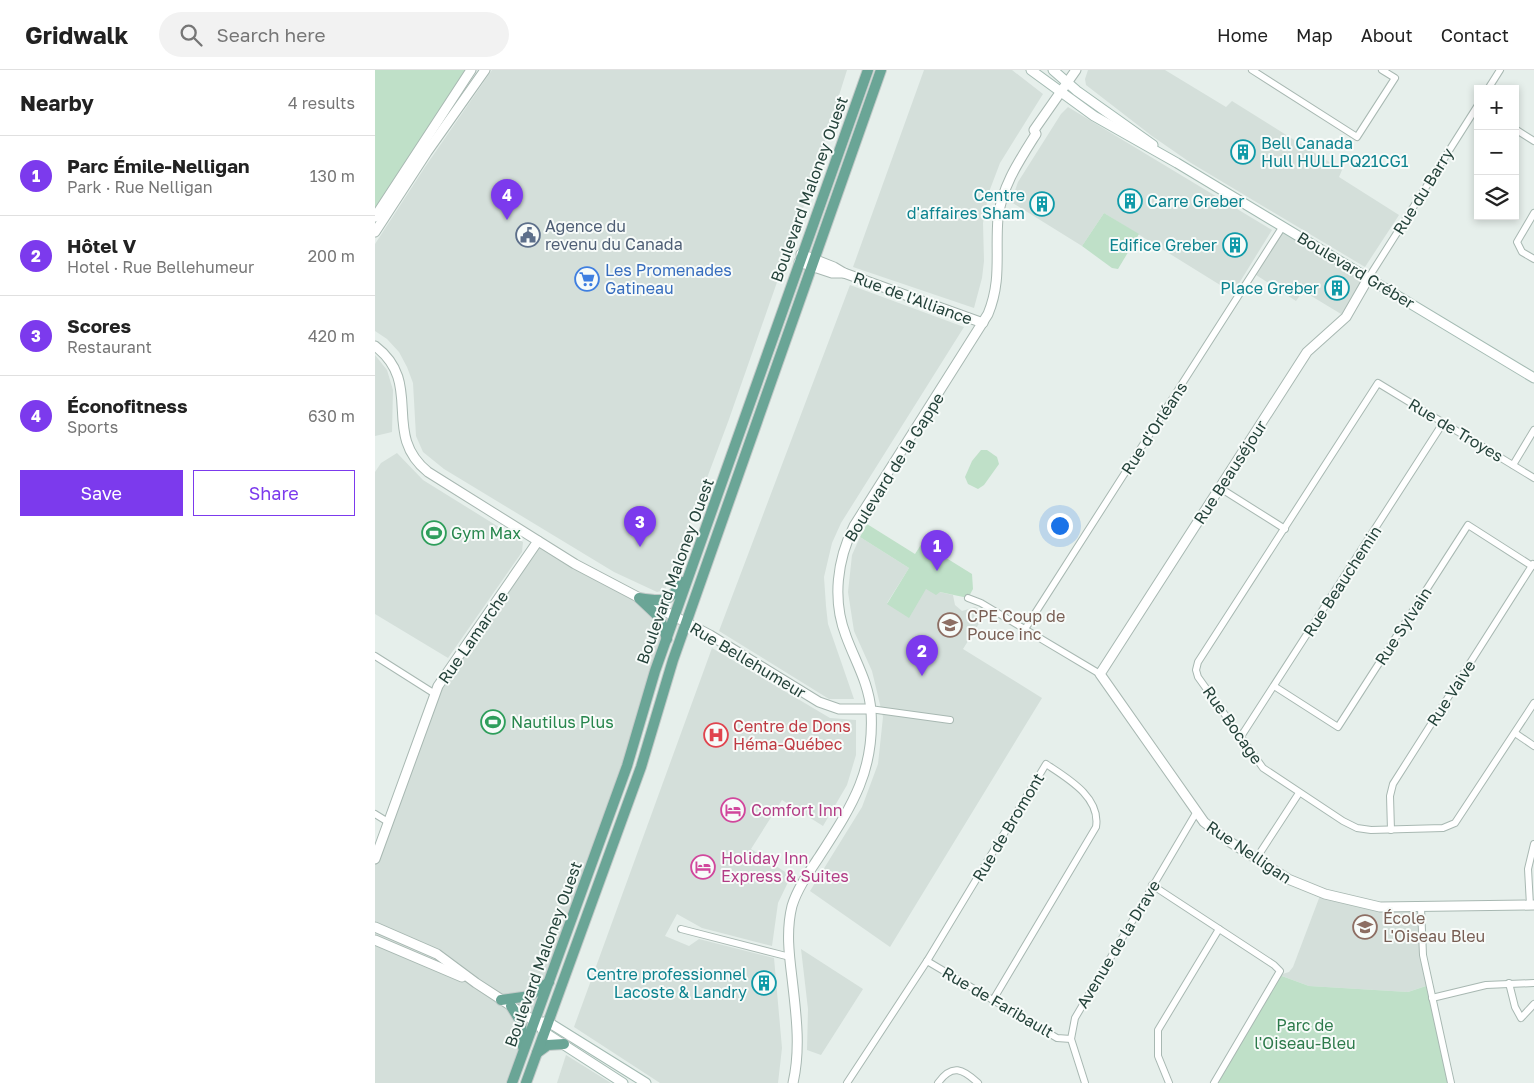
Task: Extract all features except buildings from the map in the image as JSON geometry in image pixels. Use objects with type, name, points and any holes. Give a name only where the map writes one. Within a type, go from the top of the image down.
[{"type":"main road","name":"Boulevard Maloney Ouest","points":[[512,1083],[536,1022],[632,751],[667,639],[867,70]]},
{"type":"main road","name":"Boulevard Maloney Ouest","points":[[526,1083],[641,767],[686,623],[881,70]]},
{"type":"main road","points":[[639,598],[659,601],[669,599],[691,571]]},
{"type":"main road","points":[[639,598],[660,618],[667,639]]},
{"type":"main road","points":[[602,834],[614,839]]},
{"type":"main road","points":[[501,1000],[529,996],[550,982]]},
{"type":"main road","points":[[511,1006],[519,1016],[523,1029],[522,1057]]},
{"type":"main road","points":[[537,1054],[548,1045],[564,1044]]},
{"type":"street","points":[[375,217],[471,70]]},
{"type":"street","points":[[375,232],[423,158],[485,70]]},
{"type":"street","name":"Boulevard Gréber","points":[[1031,70],[1060,93],[1106,124],[1177,163],[1534,378]]},
{"type":"street","name":"Boulevard Gréber","points":[[1053,70],[1067,83],[1177,163]]},
{"type":"street","name":"Boulevard de la Gappe","points":[[793,1083],[797,1062],[797,1028],[788,933],[794,901],[806,877],[850,808],[864,776],[870,755],[870,709],[866,684],[846,637],[839,610],[838,580],[843,552],[854,526],[983,324],[991,306],[997,282],[998,219],[1009,181],[1036,134],[1035,130],[1076,70]]},
{"type":"street","points":[[1251,70],[1357,137],[1395,78],[1382,70]]},
{"type":"street","points":[[1491,85],[1500,70]]},
{"type":"street","name":"Rue du Barry","points":[[1369,277],[1474,112]]},
{"type":"street","points":[[1517,130],[1534,141]]},
{"type":"street","points":[[1534,213],[1519,238],[1517,245],[1522,252],[1534,259]]},
{"type":"street","name":"Rue d'Orléans","points":[[1025,629],[1283,226]]},
{"type":"street","name":"Rue de l'Alliance","points":[[800,258],[983,324]]},
{"type":"street","name":"Rue Beauséjour","points":[[1100,674],[1307,352],[1346,317],[1369,277]]},
{"type":"street","name":"Rue Bellehumeur","points":[[375,346],[388,358],[401,382],[403,431],[407,446],[416,461],[442,482],[594,575],[710,635],[829,707],[870,709],[950,720]]},
{"type":"street","name":"Rue de Troyes","points":[[1378,383],[1534,478]]},
{"type":"street","name":"Rue Bocage","points":[[1378,383],[1197,666],[1198,677],[1263,768],[1299,793],[1357,828],[1391,830],[1443,828],[1455,823],[1534,703]]},
{"type":"street","name":"Rue Beauchemin","points":[[1240,738],[1443,423]]},
{"type":"street","points":[[1513,465],[1534,430]]},
{"type":"street","points":[[1220,488],[1285,528]]},
{"type":"street","name":"Rue Sylvain","points":[[1274,686],[1337,728],[1468,525],[1533,565]]},
{"type":"street","name":"Rue Lamarche","points":[[375,859],[379,835],[388,822],[438,686],[538,541]]},
{"type":"street","name":"Rue Vaive","points":[[1391,830],[1390,796],[1393,784],[1533,565]]},
{"type":"street","name":"Rue Nelligan","points":[[967,598],[981,603],[1100,674],[1196,813],[1211,828],[1300,885],[1338,899],[1380,907],[1421,908],[1532,905]]},
{"type":"street","points":[[375,656],[435,694]]},
{"type":"street","points":[[1515,733],[1534,746]]},
{"type":"street","name":"Rue de Bromont","points":[[847,1083],[927,961],[1046,764],[1076,785],[1091,802],[1097,816],[1096,827],[993,1000]]},
{"type":"street","points":[[1257,859],[1299,793]]},
{"type":"street","name":"Avenue de la Drave","points":[[1071,1039],[1078,1010],[1196,813]]},
{"type":"street","points":[[375,814],[388,822]]},
{"type":"street","points":[[1532,905],[1528,869],[1534,844]]},
{"type":"street","points":[[1152,885],[1274,965],[1280,971],[1214,1083]]},
{"type":"street","points":[[1421,908],[1423,955],[1451,1083]]},
{"type":"street","points":[[375,927],[437,954],[501,1000],[536,1022],[544,1032],[623,1083]]},
{"type":"street","points":[[681,929],[790,957]]},
{"type":"street","points":[[1169,1083],[1157,1049],[1158,1030],[1219,929]]},
{"type":"street","points":[[375,940],[477,983]]},
{"type":"street","name":"Rue de Faribault","points":[[927,961],[1057,1038],[1071,1039]]},
{"type":"street","points":[[1432,998],[1487,985],[1534,982]]},
{"type":"street","points":[[1509,983],[1515,1007],[1521,1018],[1534,1004]]},
{"type":"street","points":[[536,1022],[548,1022],[646,1083]]},
{"type":"street","points":[[1071,1039],[1085,1083]]},
{"type":"street","points":[[938,1083],[945,1074],[955,1070],[965,1072],[978,1083]]},
{"type":"shaded area","name":"Les Promenades Gatineau","points":[[492,70],[847,70],[809,191],[728,422],[665,590],[657,592],[614,572],[444,469],[423,452],[416,436],[413,383],[407,367],[399,352],[387,339],[375,331],[375,244]]},
{"type":"shaded area","points":[[924,70],[1012,70],[1043,94],[1000,163],[989,192],[983,223],[984,261],[982,278],[974,308],[853,267]]},
{"type":"shaded area","points":[[1088,70],[1165,70],[1226,107],[1232,101],[1342,170],[1339,177],[1399,215],[1365,267],[1191,163],[1152,136],[1086,85],[1085,79]]},
{"type":"shaded area","points":[[1068,107],[1272,230],[1233,293],[1104,213],[1082,246],[1011,202],[1018,182],[1061,114]]},
{"type":"shaded area","points":[[1283,226],[1369,277],[1346,317],[1303,291],[1296,301],[1253,273]]},
{"type":"shaded area","points":[[850,285],[964,327],[841,523],[832,543],[824,577],[828,624],[854,699],[829,699],[719,631]]},
{"type":"shaded area","points":[[375,355],[387,370],[393,390],[392,432],[375,436]]},
{"type":"shaded area","points":[[397,453],[423,480],[523,542],[522,552],[448,658],[375,614],[375,472],[381,463]]},
{"type":"shaded area","points":[[860,537],[909,568],[887,603],[926,589],[953,595],[955,605],[962,611],[975,607],[985,614],[963,649],[1042,698],[890,947],[810,891],[862,807],[878,764],[883,717],[872,671],[854,631],[848,592],[852,555]]},
{"type":"shaded area","points":[[538,541],[675,617],[512,1083],[375,1083],[375,859],[435,694]]},
{"type":"shaded area","points":[[712,648],[830,718],[856,720],[856,755],[847,785],[823,826],[782,800],[751,849],[791,876],[778,903],[772,946],[702,928],[677,914],[665,936],[689,946],[699,939],[774,958],[782,1048],[778,1083],[660,1083],[574,1027]]},
{"type":"shaded area","name":"École L'Oiseau Bleu","points":[[1321,893],[1338,899],[1421,908],[1429,985],[1408,992],[1309,986],[1279,975],[1289,972],[1293,967]]},
{"type":"shaded area","points":[[801,949],[863,989],[821,1055],[807,1050],[808,1009]]},
{"type":"shaded area","points":[[566,1055],[611,1083],[557,1083]]},
{"type":"green space","points":[[375,70],[470,70],[375,217]]},
{"type":"green space","points":[[1104,213],[1139,234],[1118,269],[1112,268],[1082,246]]},
{"type":"green space","points":[[981,450],[987,450],[997,457],[999,464],[984,485],[978,489],[968,484],[965,477],[972,461]]},
{"type":"green space","points":[[867,524],[915,554],[922,543],[972,574],[973,589],[968,598],[940,592],[936,595],[926,589],[909,618],[887,604],[909,568],[860,537]]},
{"type":"green space","name":"Parc de l'Oiseau-Bleu","points":[[1279,975],[1309,986],[1408,992],[1429,985],[1451,1083],[1214,1083]]},
{"type":"place","name":"Bell Canada Hull HULLPQ21CG1","points":[[1243,152]]},
{"type":"place","name":"Carre Greber","points":[[1130,201]]},
{"type":"place","name":"Centre d'affaires Sham","points":[[1042,204]]},
{"type":"place","name":"Éconofitness","points":[[507,220]]},
{"type":"place","name":"Agence du revenu du Canada","points":[[528,235]]},
{"type":"place","name":"Edifice Greber","points":[[1235,245]]},
{"type":"place","name":"Les Promenades Gatineau","points":[[587,279]]},
{"type":"place","name":"Place Greber","points":[[1337,288]]},
{"type":"place","name":"Gym Max","points":[[434,533]]},
{"type":"place","name":"Scores","points":[[640,547]]},
{"type":"place","name":"Parc Émile-Nelligan","points":[[937,571]]},
{"type":"place","name":"CPE Coup de Pouce inc","points":[[950,625]]},
{"type":"place","name":"Hôtel V","points":[[922,676]]},
{"type":"place","name":"Nautilus Plus","points":[[493,722]]},
{"type":"place","name":"Centre de Dons Héma-Québec","points":[[716,735]]},
{"type":"place","name":"Comfort Inn","points":[[733,810]]},
{"type":"place","name":"Holiday Inn Express & Suites","points":[[703,867]]},
{"type":"place","name":"École L'Oiseau Bleu","points":[[1365,927]]},
{"type":"place","name":"Centre professionnel Lacoste & Landry","points":[[764,983]]}]
